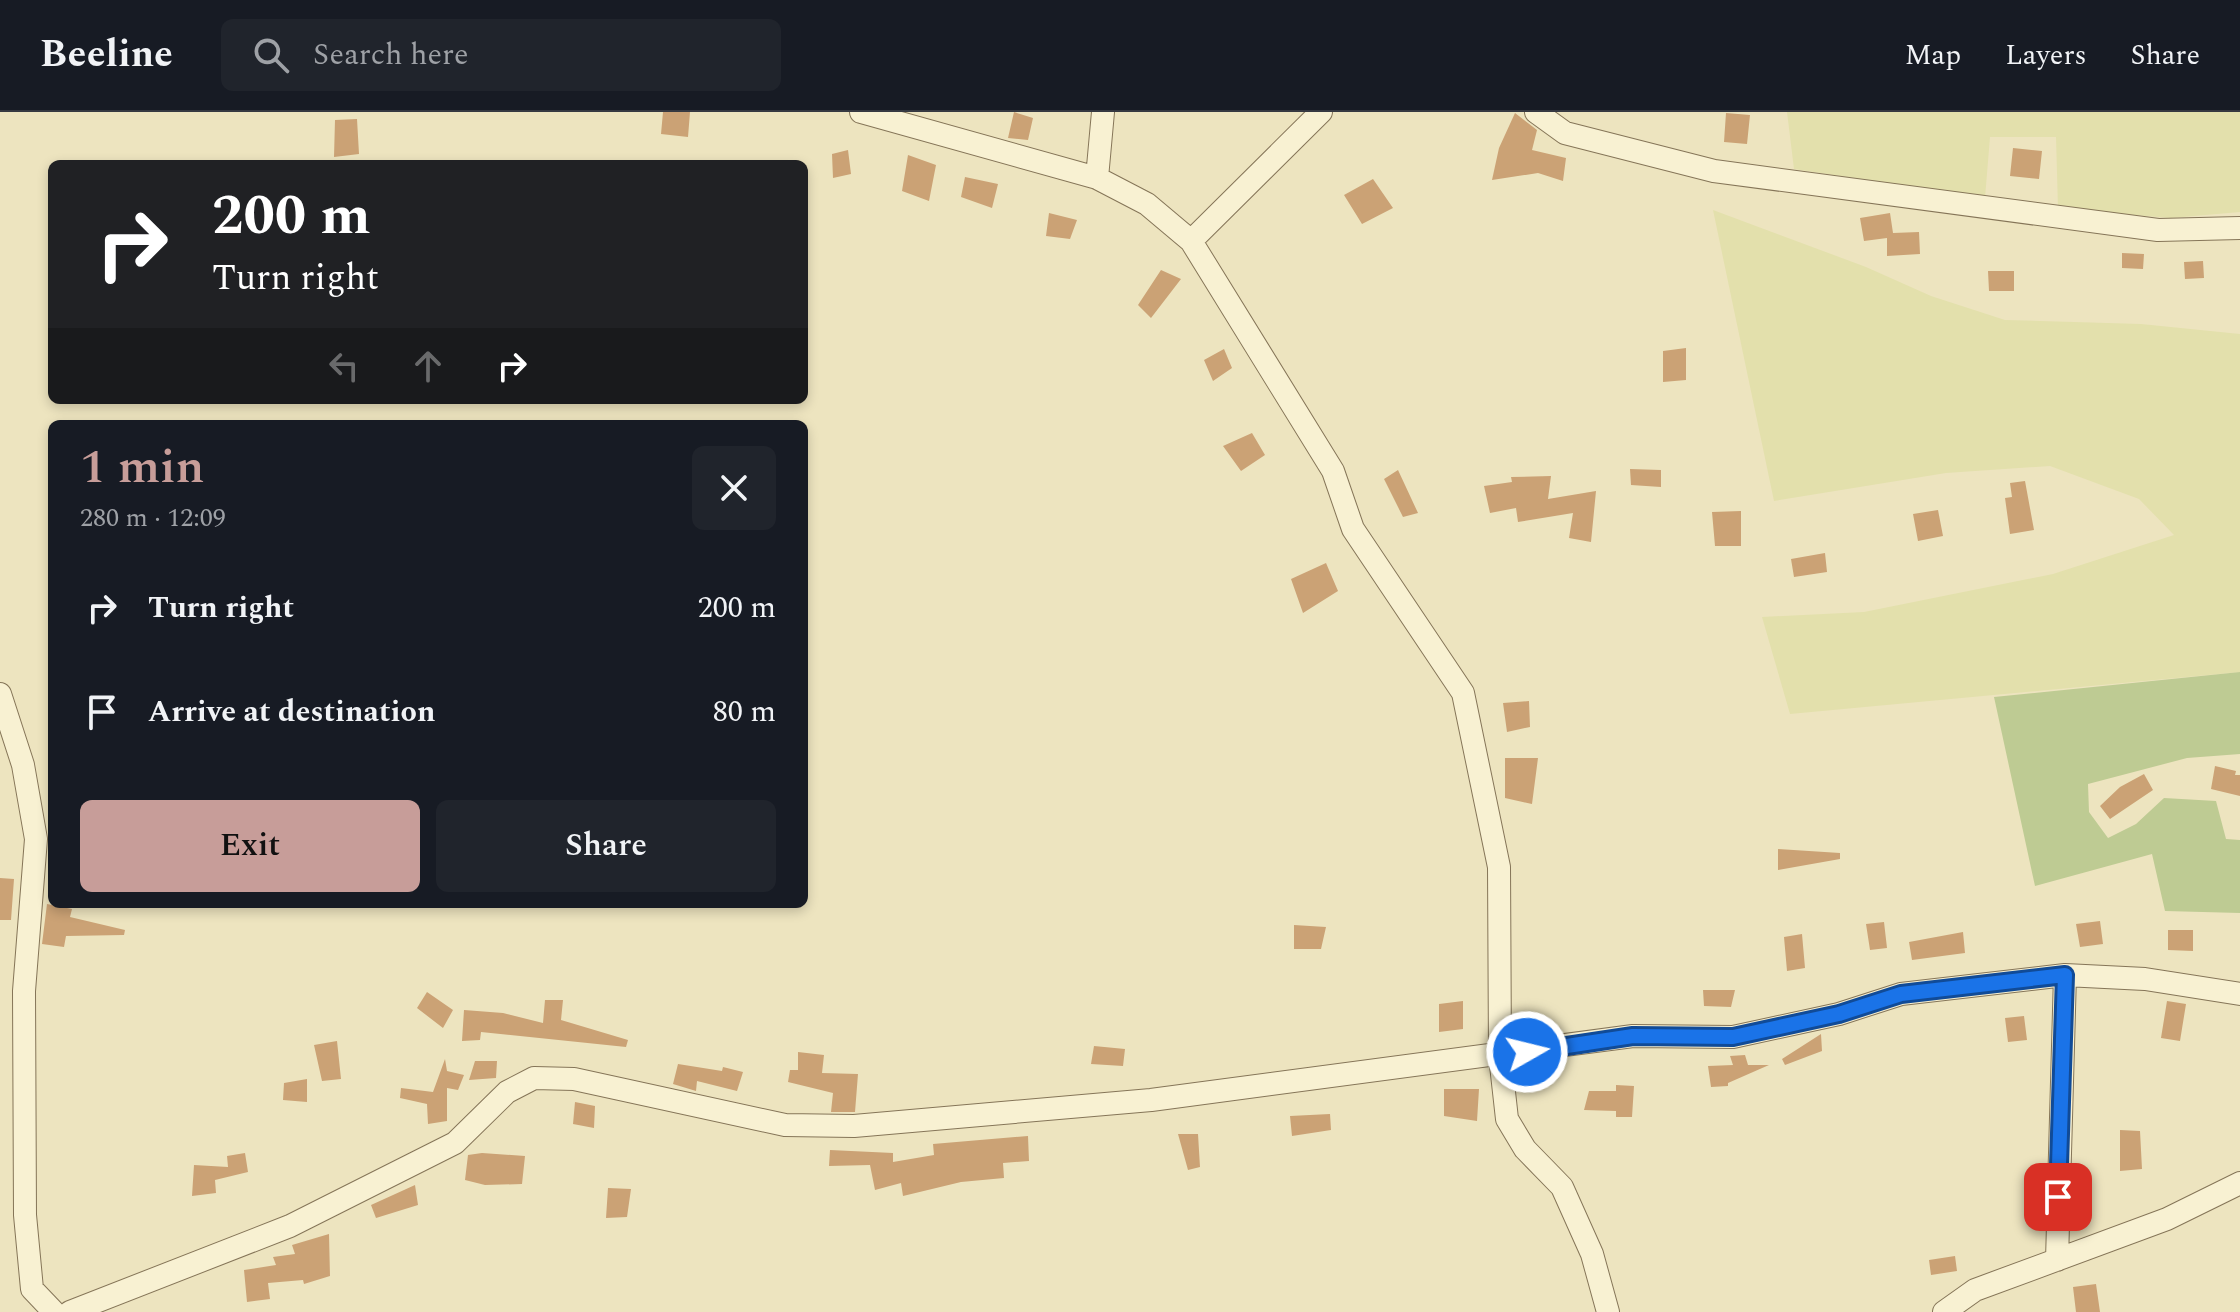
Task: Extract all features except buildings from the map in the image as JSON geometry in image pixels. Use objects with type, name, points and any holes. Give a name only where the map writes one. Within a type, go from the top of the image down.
[{"type":"street","points":[[861,112],[1097,178],[1147,204],[1191,241],[1333,471],[1353,529],[1463,693],[1499,867],[1500,1056],[1507,1119],[1525,1149],[1562,1187],[1592,1254],[1608,1312]]},
{"type":"street","points":[[1097,178],[1103,112]]},
{"type":"street","points":[[1191,241],[1321,112]]},
{"type":"street","points":[[1536,112],[1565,133],[1714,171],[2158,230],[2240,228]]},
{"type":"street","points":[[0,694],[23,765],[36,839],[24,991],[25,1215],[32,1289],[54,1312]]},
{"type":"street","points":[[2057,1260],[2065,975]]},
{"type":"street","points":[[70,1312],[290,1226],[455,1143],[507,1092],[534,1078],[574,1079],[785,1125],[854,1126],[1151,1100],[1633,1036],[1733,1037],[1839,1014],[1901,994],[2065,975],[2145,979],[2240,994]]},
{"type":"street","points":[[1944,1312],[1975,1290],[2167,1219],[2240,1183]]},
{"type":"shaded area","points":[[1787,112],[2240,112],[2240,212],[2171,218],[2058,209],[2056,137],[1990,137],[1985,198],[1794,169]]},
{"type":"shaded area","points":[[1713,210],[1866,267],[1931,296],[2005,320],[2141,324],[2240,334],[2240,672],[1790,714],[1762,617],[1864,612],[2053,574],[2174,535],[2139,499],[2050,466],[1946,473],[1774,501]]},
{"type":"green space","points":[[2240,672],[2240,754],[2187,758],[2088,784],[2089,812],[2108,838],[2136,824],[2164,798],[2216,801],[2226,839],[2240,840],[2240,913],[2165,911],[2152,854],[2035,886],[1994,697]]},
{"type":"route","points":[[1527,1052],[1633,1036],[1733,1037],[1839,1014],[1901,994],[2065,975],[2058,1197]]}]
